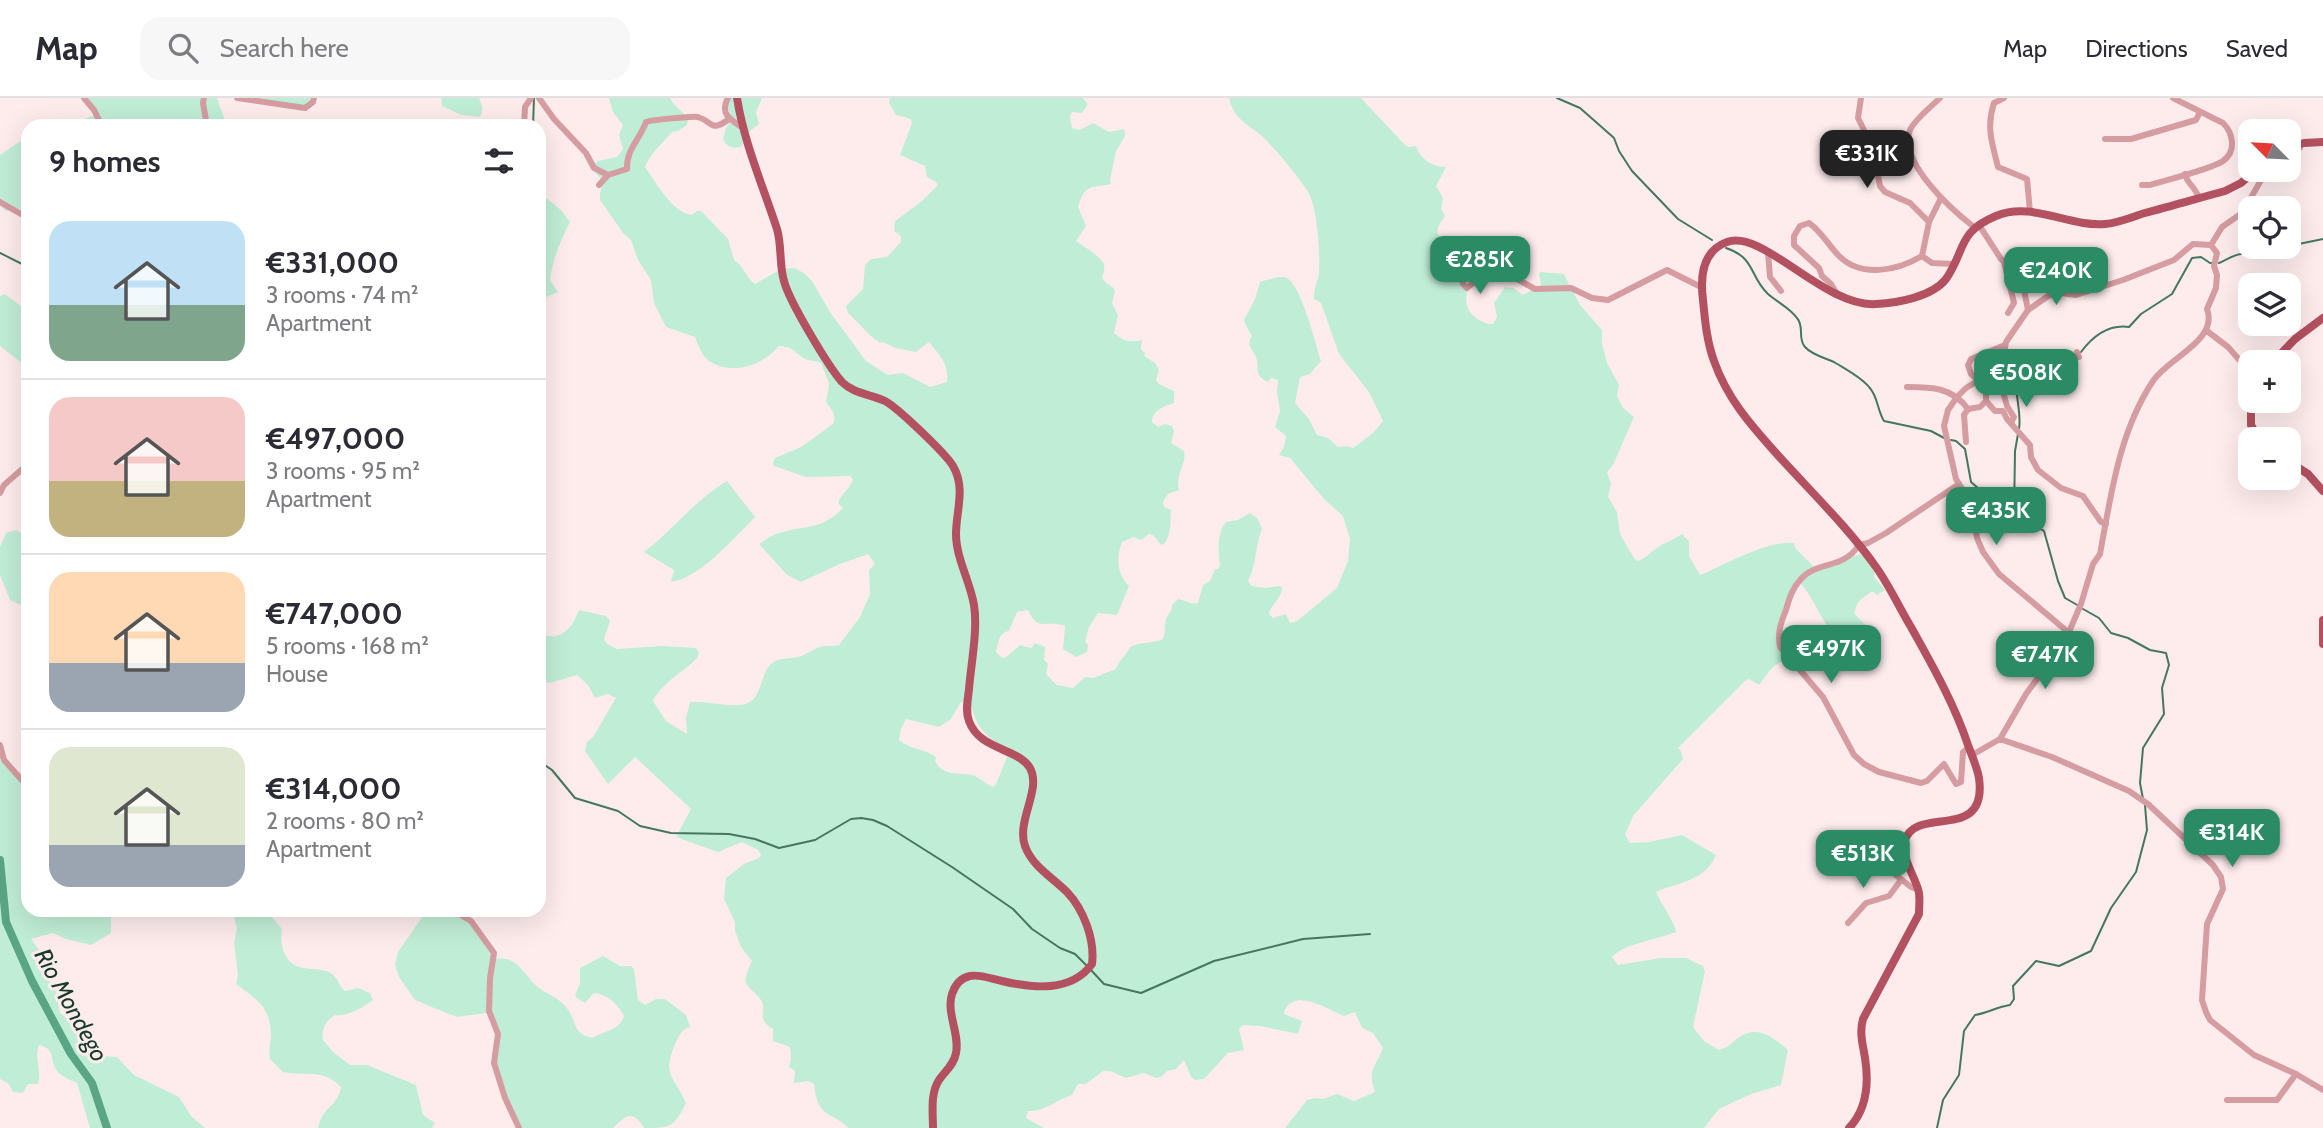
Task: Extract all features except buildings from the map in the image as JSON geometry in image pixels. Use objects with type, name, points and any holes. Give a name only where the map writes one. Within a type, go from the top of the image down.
[{"type":"main road","points":[[737,98],[743,128],[778,231],[781,269],[787,292],[830,366],[849,388],[884,401],[898,410],[953,465],[959,481],[960,501],[956,544],[974,606],[967,705],[969,723],[987,742],[1022,761],[1031,770],[1033,785],[1023,826],[1025,848],[1039,867],[1075,902],[1093,943],[1092,964],[1078,978],[1064,983],[1040,987],[1025,986],[978,976],[962,979],[955,986],[951,998],[957,1051],[934,1093],[933,1128]]},
{"type":"main road","points":[[2301,144],[2323,142]]},
{"type":"main road","points":[[1849,1128],[1862,1108],[1867,1087],[1867,1069],[1860,1032],[1863,1019],[1919,914],[1918,889],[1906,858],[1905,841],[1914,828],[1960,819],[1970,813],[1977,802],[1979,790],[1977,770],[1958,714],[1878,568],[1746,420],[1734,403],[1714,362],[1708,342],[1701,287],[1703,267],[1708,257],[1724,243],[1744,240],[1768,252],[1804,277],[1852,302],[1874,304],[1917,296],[1938,287],[1945,279],[1963,242],[1976,226],[2001,214],[2030,212],[2105,224],[2199,198],[2233,187],[2240,182]]},
{"type":"main road","points":[[2284,350],[2323,318]]},
{"type":"main road","points":[[2301,470],[2323,491]]},
{"type":"main road","points":[[2323,620],[2323,644]]},
{"type":"street","points":[[84,98],[98,119]]},
{"type":"street","points":[[205,98],[203,103],[206,119]]},
{"type":"street","points":[[237,98],[305,108],[314,98]]},
{"type":"street","points":[[524,119],[525,107],[531,98]]},
{"type":"street","points":[[539,98],[554,119],[586,153],[594,168],[608,174]]},
{"type":"street","points":[[728,98],[724,108],[729,119],[743,128]]},
{"type":"street","points":[[1861,98],[1858,118],[1873,148],[1880,186],[1885,192],[1910,203],[1929,222]]},
{"type":"street","points":[[1940,98],[1911,128],[1907,145],[1922,176],[1951,210],[1976,226],[2004,261],[2016,270],[2023,285],[2028,310]]},
{"type":"street","points":[[2004,98],[1994,103],[1989,119],[1992,142],[1998,167],[2027,179],[2030,212]]},
{"type":"street","points":[[2142,185],[2150,185],[2220,163],[2230,154],[2232,138],[2223,123],[2174,98]]},
{"type":"street","points":[[2105,139],[2132,139],[2196,120],[2200,112]]},
{"type":"street","points":[[599,185],[608,174],[627,169],[629,152],[646,122],[698,117],[712,126],[721,125],[729,119]]},
{"type":"street","points":[[2185,174],[2186,179],[2196,188],[2199,198]]},
{"type":"street","points":[[2211,245],[2222,228],[2242,214],[2260,182]]},
{"type":"street","points":[[1838,295],[1822,276],[1819,268],[1794,245],[1794,236],[1800,226],[1809,223],[1818,229],[1840,258],[1866,272],[1908,264],[1922,256],[1929,222],[1941,198]]},
{"type":"street","points":[[0,202],[21,214]]},
{"type":"street","points":[[1959,484],[1886,533],[1859,545],[1851,557],[1812,571],[1801,578],[1793,588],[1778,638],[1780,647],[1823,697],[1854,755],[1879,772],[1921,783],[1927,782],[1944,764],[1956,784],[1961,782],[1963,752],[2000,739],[2026,694],[2065,641],[2081,604],[2093,564],[2100,554],[2126,431],[2154,379],[2207,331],[2210,317],[2207,309],[2216,288],[2217,275],[2214,266],[2217,253],[2211,245],[2193,244],[2174,260],[2076,295],[2054,292],[2028,310],[2005,345],[2003,359],[1995,370],[1966,388],[1948,410],[1944,426],[1948,446],[1959,484],[1974,517],[1977,538],[1983,552],[1999,574],[2068,632]]},
{"type":"street","points":[[1768,252],[1770,277],[1781,291]]},
{"type":"street","points":[[1504,272],[1513,254]]},
{"type":"street","points":[[1922,256],[1932,263],[1953,264]]},
{"type":"street","points":[[2004,261],[2014,303],[2008,313]]},
{"type":"street","points":[[1470,273],[1473,268],[1479,267],[1504,272],[1535,289],[1572,288],[1592,298],[1608,300],[1667,270],[1701,287]]},
{"type":"street","points":[[2207,331],[2238,358]]},
{"type":"street","points":[[1978,380],[1971,374],[1968,365],[1971,359],[2005,345]]},
{"type":"street","points":[[1986,375],[1986,401],[1994,411],[2003,411],[2030,445],[2031,457],[2038,470],[2061,488],[2082,496],[2101,522],[2106,524]]},
{"type":"street","points":[[1907,387],[1934,387],[1945,390],[1957,397],[1968,409]]},
{"type":"street","points":[[2003,393],[2014,416],[2011,423]]},
{"type":"street","points":[[1966,442],[1964,415],[1968,409],[1979,407],[1986,401]]},
{"type":"street","points":[[0,493],[4,485],[21,470]]},
{"type":"street","points":[[2000,739],[2052,757],[2139,797],[2213,865],[2221,877],[2222,889],[2207,924],[2202,1000],[2206,1012],[2210,1020],[2255,1055],[2296,1073],[2323,1090]]},
{"type":"street","points":[[0,745],[4,760],[21,779]]},
{"type":"street","points":[[1892,872],[1918,889]]},
{"type":"street","points":[[1849,923],[1866,903],[1889,896],[1901,880]]},
{"type":"street","points":[[465,917],[474,924],[494,953],[489,1009],[498,1034],[494,1063],[505,1098],[519,1128]]},
{"type":"street","points":[[2227,1100],[2277,1100],[2296,1073]]},
{"type":"green space","points":[[82,98],[217,98],[224,119],[84,119],[95,115]]},
{"type":"green space","points":[[252,98],[311,98],[307,105],[301,106]]},
{"type":"green space","points":[[441,98],[479,98],[482,105],[480,117],[461,115],[442,106]]},
{"type":"green space","points":[[609,98],[670,98],[688,118],[687,125],[672,132],[645,167],[671,203],[692,215],[701,211],[728,239],[734,260],[755,284],[781,269],[794,268],[804,273],[866,361],[888,375],[903,373],[930,387],[947,382],[947,370],[929,342],[916,352],[880,343],[848,313],[846,306],[863,289],[865,265],[871,259],[887,257],[901,242],[901,236],[894,231],[895,221],[938,185],[927,177],[925,166],[900,155],[912,123],[911,119],[896,115],[889,103],[890,98],[1083,98],[1088,104],[1082,113],[1072,112],[1072,128],[1080,130],[1093,123],[1109,132],[1124,129],[1125,136],[1116,151],[1111,184],[1089,188],[1083,194],[1078,207],[1086,226],[1076,241],[1103,262],[1102,278],[1114,289],[1112,303],[1118,315],[1114,333],[1127,341],[1142,340],[1141,349],[1145,353],[1144,356],[1155,363],[1159,370],[1156,380],[1174,391],[1174,403],[1156,412],[1152,422],[1158,427],[1165,424],[1172,426],[1174,431],[1171,443],[1184,451],[1184,461],[1179,490],[1168,494],[1163,502],[1164,507],[1171,510],[1165,543],[1161,545],[1149,534],[1141,540],[1134,537],[1122,542],[1119,565],[1129,586],[1117,615],[1098,613],[1089,627],[1085,642],[1088,645],[1087,652],[1076,657],[1063,649],[1065,626],[1039,623],[1028,610],[1017,612],[1009,631],[1000,638],[996,652],[1002,658],[1020,645],[1031,648],[1035,643],[1045,647],[1044,660],[1048,664],[1046,674],[1057,685],[1073,688],[1085,677],[1093,678],[1116,669],[1130,647],[1163,639],[1166,619],[1178,599],[1198,603],[1203,585],[1210,581],[1215,569],[1220,565],[1220,536],[1226,522],[1238,520],[1250,513],[1258,519],[1262,529],[1248,581],[1252,586],[1282,587],[1269,614],[1273,618],[1286,614],[1290,623],[1297,621],[1337,588],[1348,561],[1350,539],[1343,516],[1324,499],[1290,458],[1279,455],[1286,436],[1275,427],[1280,411],[1278,380],[1271,378],[1268,382],[1259,374],[1250,344],[1252,336],[1244,320],[1260,282],[1285,277],[1292,283],[1303,303],[1321,361],[1310,374],[1300,377],[1295,403],[1309,419],[1317,435],[1328,438],[1338,447],[1353,448],[1373,433],[1383,421],[1369,392],[1339,354],[1321,303],[1314,299],[1319,273],[1319,243],[1314,209],[1308,192],[1267,141],[1240,119],[1229,98],[1361,98],[1404,144],[1409,147],[1416,146],[1420,155],[1431,164],[1446,167],[1436,186],[1443,198],[1441,209],[1445,216],[1437,233],[1445,248],[1449,250],[1459,247],[1469,235],[1478,240],[1484,248],[1461,277],[1467,290],[1468,309],[1473,316],[1493,324],[1497,317],[1494,303],[1505,287],[1513,288],[1523,295],[1541,285],[1540,272],[1564,274],[1580,305],[1602,330],[1607,363],[1619,385],[1617,396],[1623,408],[1634,417],[1613,465],[1607,472],[1611,484],[1608,497],[1617,512],[1620,534],[1637,561],[1682,534],[1689,541],[1689,556],[1700,575],[1759,549],[1794,543],[1795,548],[1817,570],[1860,554],[1875,566],[1874,577],[1885,590],[1877,595],[1872,591],[1858,602],[1854,613],[1877,639],[1859,645],[1845,641],[1829,628],[1800,583],[1778,627],[1795,640],[1804,652],[1800,658],[1775,665],[1759,685],[1749,679],[1745,681],[1678,748],[1683,759],[1633,816],[1625,835],[1630,843],[1682,835],[1716,855],[1698,876],[1656,892],[1676,932],[1633,945],[1612,957],[1618,965],[1660,958],[1686,958],[1703,966],[1705,971],[1693,1027],[1704,1041],[1719,1050],[1752,1032],[1764,1034],[1777,1041],[1788,1050],[1781,1085],[1751,1094],[1719,1109],[1704,1128],[1285,1128],[1307,1100],[1323,1099],[1337,1094],[1354,1101],[1375,1092],[1372,1074],[1383,1048],[1373,1033],[1362,1028],[1355,1012],[1344,1016],[1313,1002],[1297,1001],[1285,1009],[1284,1014],[1302,1021],[1298,1034],[1243,1025],[1239,1029],[1244,1050],[1228,1053],[1204,1079],[1195,1080],[1191,1077],[1184,1060],[1176,1069],[1156,1078],[1144,1073],[1126,1078],[1103,1071],[1086,1084],[1078,1084],[1072,1095],[1045,1108],[1028,1111],[1026,1118],[1044,1128],[849,1128],[822,1109],[814,1084],[808,1081],[794,1083],[795,1071],[789,1067],[790,1047],[773,1041],[773,1029],[763,1018],[761,1000],[746,983],[746,975],[752,961],[741,947],[735,931],[735,922],[724,899],[726,878],[744,864],[759,858],[761,855],[758,850],[742,842],[718,852],[676,837],[691,809],[635,757],[608,784],[585,751],[587,742],[593,737],[616,698],[608,694],[595,698],[588,685],[577,675],[546,682],[546,635],[554,636],[565,632],[579,610],[606,616],[610,621],[604,639],[607,644],[617,649],[662,646],[696,648],[699,653],[697,658],[667,683],[653,701],[666,721],[687,734],[686,718],[690,702],[745,704],[754,698],[765,673],[774,662],[795,658],[823,646],[839,645],[860,617],[870,594],[869,570],[875,564],[868,554],[801,582],[787,575],[759,544],[779,533],[828,520],[843,508],[838,503],[853,479],[850,476],[806,477],[774,466],[773,463],[775,458],[801,447],[833,424],[834,415],[826,402],[829,384],[821,363],[808,360],[789,348],[779,346],[764,359],[746,367],[727,368],[709,361],[700,350],[695,337],[666,327],[654,303],[651,280],[638,260],[631,240],[600,200],[603,182],[596,173],[594,164],[617,157],[623,149],[619,135],[623,125],[613,112]],"holes":[[[961,702],[970,705],[977,722],[1008,755],[993,787],[972,775],[942,770],[935,761],[936,757],[899,740],[906,719],[939,727],[951,719]]]},
{"type":"green space","points":[[724,98],[762,98],[756,112],[759,124],[751,130],[741,147],[730,147],[723,139],[732,119]]},
{"type":"green space","points":[[21,141],[21,210],[17,208],[6,211],[0,205],[0,155]]},
{"type":"green space","points":[[546,198],[570,222],[557,250],[551,272],[550,280],[558,292],[546,297]]},
{"type":"green space","points":[[5,294],[21,307],[21,362],[0,346],[0,296]]},
{"type":"green space","points":[[727,481],[755,517],[705,565],[682,579],[671,582],[674,570],[644,552],[705,497]]},
{"type":"green space","points":[[16,530],[21,532],[21,605],[10,600],[0,575],[0,547],[6,533]]},
{"type":"green space","points":[[0,743],[5,760],[21,777],[21,917],[111,917],[111,933],[91,945],[53,933],[31,939],[39,950],[44,973],[57,992],[60,1013],[75,1025],[94,1053],[117,1057],[134,1075],[179,1097],[191,1116],[205,1128],[90,1128],[77,1083],[59,1073],[48,1049],[39,1045],[38,1084],[28,1084],[23,1093],[13,1092],[8,1083],[0,1079]]},
{"type":"green space","points":[[234,917],[272,917],[282,929],[283,948],[292,963],[329,972],[345,991],[358,988],[370,993],[373,1000],[369,1003],[355,1011],[335,1015],[329,1020],[324,1028],[323,1040],[350,1065],[367,1065],[416,1085],[423,1115],[435,1123],[432,1128],[318,1128],[320,1120],[336,1099],[341,1087],[321,1075],[283,1072],[270,1059],[270,1025],[265,1010],[236,984],[238,976],[234,942],[237,928]]},
{"type":"green space","points":[[422,917],[466,917],[483,936],[497,959],[510,960],[516,964],[539,988],[563,1004],[581,1033],[593,1038],[619,1025],[624,1016],[616,1004],[603,995],[594,993],[585,1003],[577,998],[575,995],[580,984],[580,968],[603,956],[620,966],[631,966],[634,969],[638,1000],[645,1005],[656,999],[665,999],[686,1015],[690,1027],[680,1034],[676,1042],[669,1069],[686,1103],[675,1121],[660,1127],[644,1128],[636,1118],[630,1116],[613,1128],[521,1128],[513,1118],[495,1063],[499,1037],[487,1013],[457,1017],[415,1000],[399,977],[395,965],[398,952]]},
{"type":"waterway","points":[[533,119],[534,98]]},
{"type":"waterway","points":[[1557,98],[1580,108],[1614,138],[1632,171],[1678,219],[1712,240]]},
{"type":"waterway","points":[[2301,244],[2323,239]]},
{"type":"waterway","points":[[1726,248],[1743,257],[1768,294],[1797,318],[1803,344],[1808,350],[1848,370],[1869,387],[1884,421],[1931,431],[1946,439]]},
{"type":"waterway","points":[[0,253],[21,264]]},
{"type":"waterway","points":[[2219,263],[2238,255]]},
{"type":"waterway","points":[[2081,352],[2102,332],[2114,327],[2129,327],[2141,314],[2172,294],[2192,258],[2201,257],[2213,263]]},
{"type":"waterway","points":[[2019,429],[2017,395],[2021,380],[2039,365],[2077,355]]},
{"type":"waterway","points":[[2014,515],[2015,451],[2018,434]]},
{"type":"waterway","points":[[1951,440],[1965,449],[1971,482],[2008,514],[2044,531],[2065,598],[2079,606]]},
{"type":"waterway","points":[[2083,609],[2099,618],[2111,633],[2128,638],[2150,650],[2166,653],[2169,665],[2162,688],[2164,714],[2143,748],[2140,783],[2143,799]]},
{"type":"waterway","points":[[546,766],[575,798],[618,811],[640,826],[671,833],[729,834],[755,839],[779,848],[815,840],[851,819],[873,820],[952,867],[1013,909],[1032,929],[1060,948],[1075,954],[1086,965]]},
{"type":"waterway","points":[[1937,1128],[1943,1100],[1959,1075],[1964,1031],[1975,1015],[2010,1005],[2014,999],[2013,986],[2036,961],[2059,966],[2091,951],[2111,908],[2136,872],[2147,830],[2145,805]]},
{"type":"waterway","name":"Rio Mondego","points":[[0,860],[6,922],[32,981],[71,1054],[92,1083],[107,1128]]},
{"type":"waterway","points":[[1090,969],[1104,984],[1141,993],[1214,961],[1303,939],[1370,934]]}]
